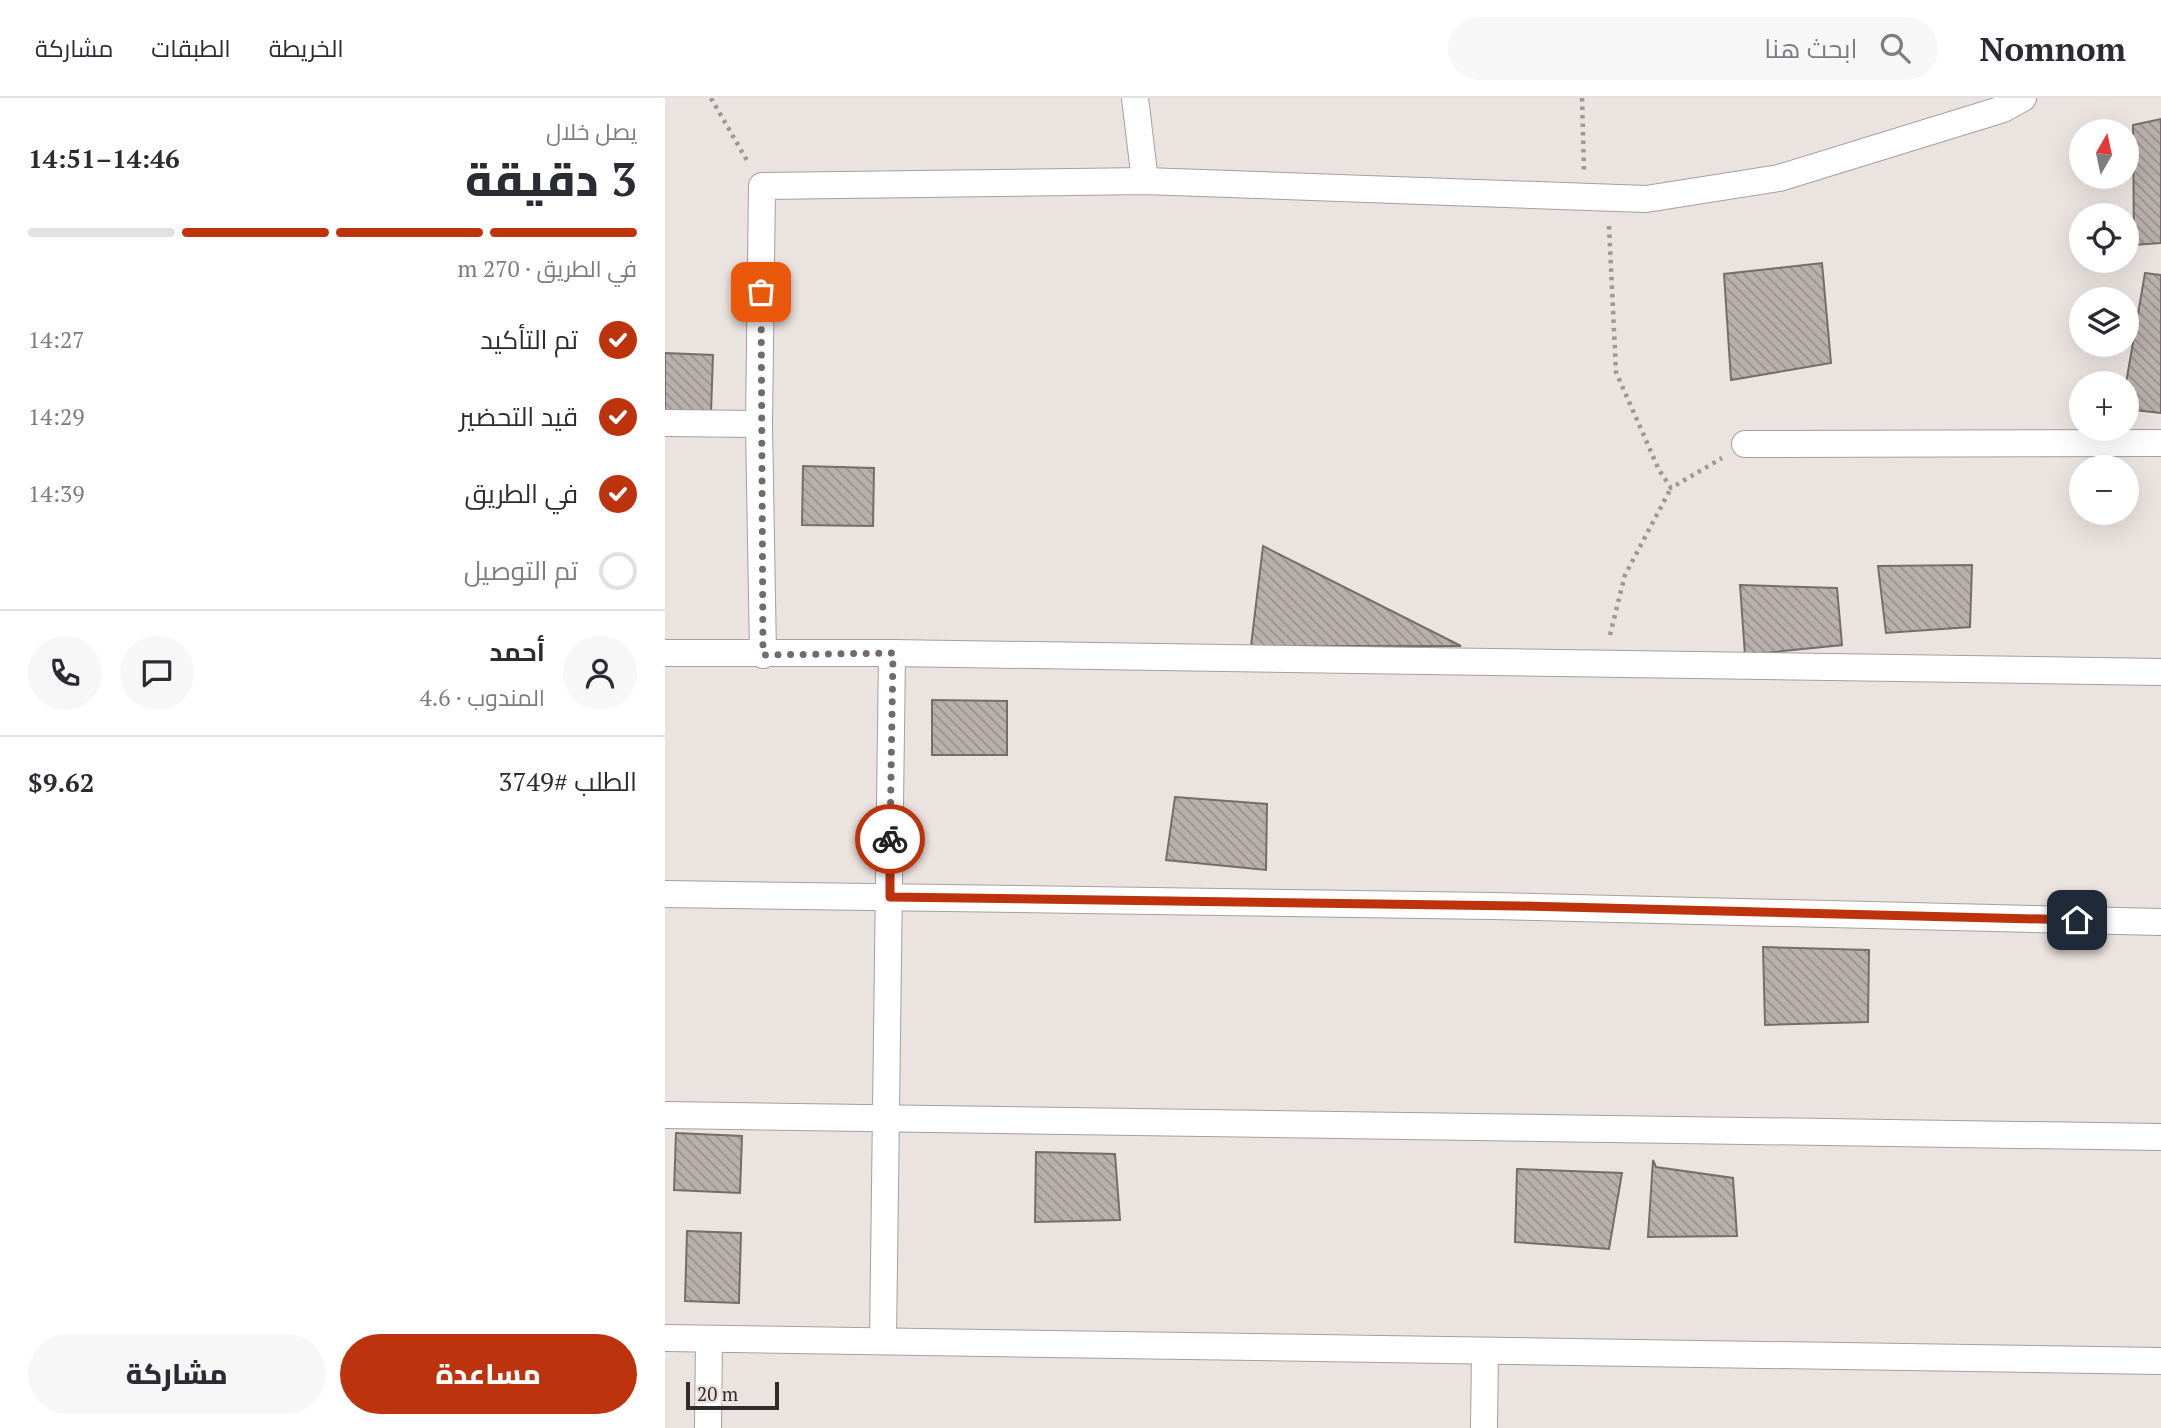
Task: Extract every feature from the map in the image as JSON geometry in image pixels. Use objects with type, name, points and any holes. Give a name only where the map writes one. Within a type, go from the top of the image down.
[{"type":"street","points":[[1135,98],[1145,181]]},
{"type":"street","points":[[763,655],[759,424],[762,186],[1145,181],[1646,198],[1779,178],[2003,109],[2023,98]]},
{"type":"street","points":[[665,423],[759,424]]},
{"type":"street","points":[[1745,443],[2161,443]]},
{"type":"street","points":[[665,653],[893,653],[2161,672]]},
{"type":"street","points":[[883,1342],[893,653]]},
{"type":"street","points":[[665,894],[1478,906],[2161,922]]},
{"type":"street","points":[[665,1115],[2161,1137]]},
{"type":"street","points":[[665,1338],[2161,1361]]},
{"type":"street","points":[[708,1428],[709,1339]]},
{"type":"street","points":[[1484,1428],[1485,1351]]},
{"type":"path","points":[[711,98],[762,186]]},
{"type":"path","points":[[1582,98],[1616,372],[1659,470],[1671,488]]},
{"type":"path","points":[[1604,663],[1625,575],[1671,488],[1745,443]]},
{"type":"building","points":[[2161,119],[2161,243],[2139,245],[2139,203],[2134,203],[2134,189],[2139,189],[2139,124]]},
{"type":"building","points":[[1822,263],[1831,363],[1731,380],[1724,274]]},
{"type":"building","points":[[2145,273],[2161,275],[2161,413],[2139,410],[2139,371],[2128,371],[2130,357],[2139,357],[2139,308]]},
{"type":"building","points":[[665,353],[713,355],[711,413],[665,412]]},
{"type":"building","points":[[803,466],[874,468],[873,526],[802,525]]},
{"type":"building","points":[[1263,546],[1461,646],[1251,646]]},
{"type":"building","points":[[1972,565],[1970,627],[1886,633],[1878,566]]},
{"type":"building","points":[[1740,585],[1837,588],[1842,645],[1745,655]]},
{"type":"building","points":[[932,700],[1007,701],[1007,755],[932,755]]},
{"type":"building","points":[[1175,797],[1267,804],[1266,870],[1166,860]]},
{"type":"building","points":[[1763,947],[1869,950],[1868,1022],[1765,1025]]},
{"type":"building","points":[[676,1133],[742,1136],[740,1193],[674,1190]]},
{"type":"building","points":[[1036,1152],[1115,1154],[1120,1220],[1035,1222]]},
{"type":"building","points":[[1653,1160],[1656,1167],[1733,1178],[1737,1236],[1648,1237]]},
{"type":"building","points":[[1517,1169],[1622,1173],[1609,1249],[1515,1242]]},
{"type":"building","points":[[687,1231],[741,1233],[739,1303],[685,1301]]},
{"type":"way so far","points":[[761,292],[759,424],[763,655],[893,653],[890,839]]},
{"type":"route","points":[[890,839],[890,897],[1520,906],[2077,920]]}]
